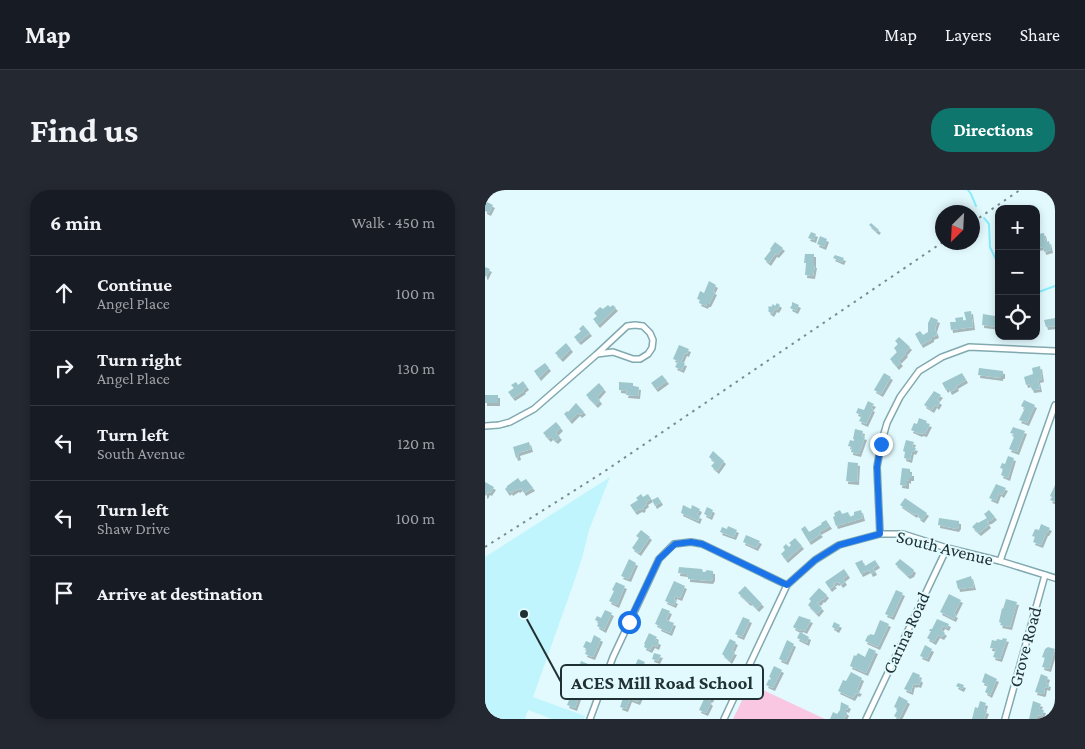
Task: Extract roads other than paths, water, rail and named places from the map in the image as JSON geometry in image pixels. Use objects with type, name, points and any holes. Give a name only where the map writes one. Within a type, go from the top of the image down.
[{"type":"street","points":[[485,426],[510,422],[534,409],[627,326],[635,324],[643,326],[650,333],[653,340],[652,348],[648,354],[640,359],[633,359],[613,352],[597,354]]},
{"type":"street","points":[[880,534],[877,467],[881,444],[887,423],[900,397],[919,371],[942,357],[969,347],[1055,351]]},
{"type":"street","points":[[1000,561],[1055,404]]},
{"type":"street","name":"South Avenue","points":[[724,719],[787,585],[815,560],[839,545],[880,534],[903,534],[1055,578]]},
{"type":"street","points":[[591,719],[613,657],[659,559],[675,544],[691,542],[702,544],[787,585]]},
{"type":"street","name":"Carina Road","points":[[866,719],[947,548]]},
{"type":"street","name":"Grove Road","points":[[1005,719],[1045,575]]},
{"type":"waterway","points":[[968,190],[976,205]]},
{"type":"waterway","points":[[984,218],[989,224],[990,247],[995,258]]},
{"type":"waterway","points":[[1040,292],[1055,286]]},
{"type":"railway","points":[[980,217],[1020,190]]},
{"type":"railway","points":[[485,547],[602,473],[935,247]]},
{"type":"place","name":"ACES Mill Road School","points":[[524,614]]}]
